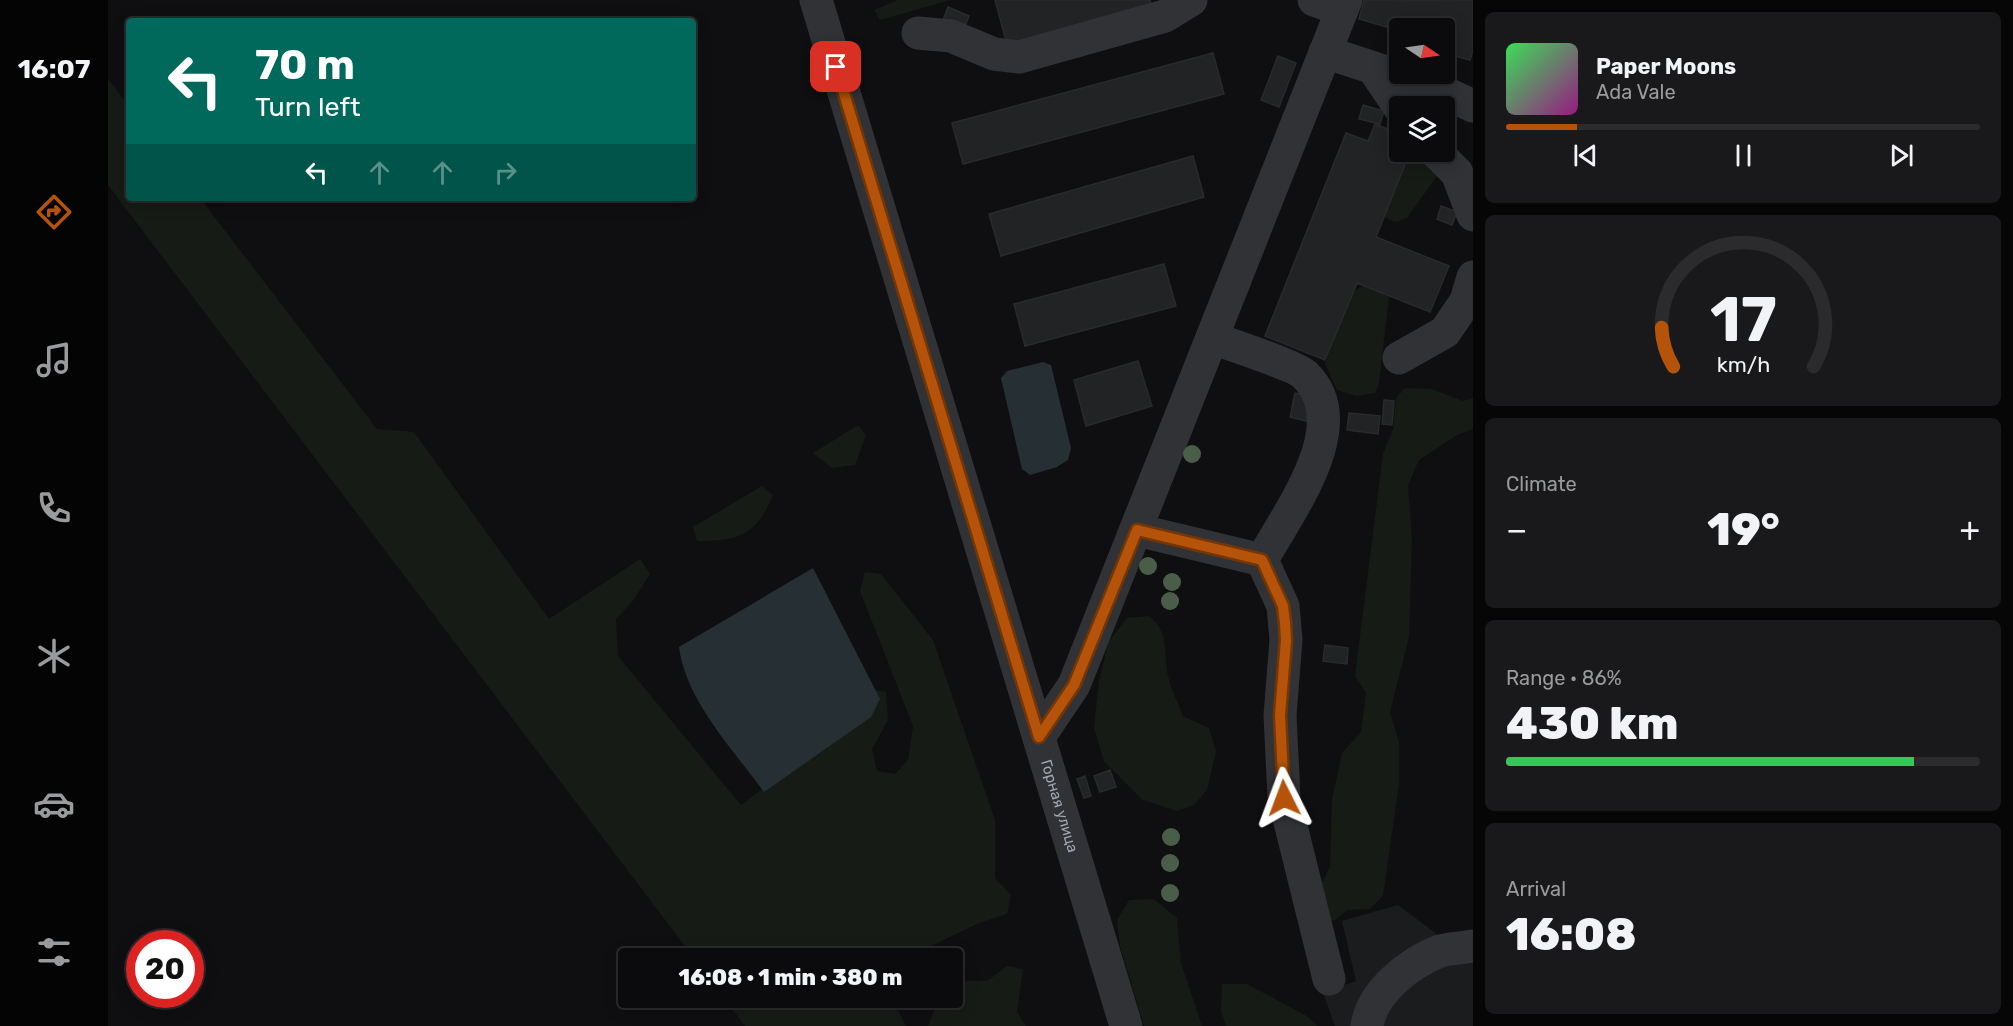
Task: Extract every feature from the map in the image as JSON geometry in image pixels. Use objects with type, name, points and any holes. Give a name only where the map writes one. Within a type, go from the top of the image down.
[{"type":"street","name":"Горная улица","points":[[816,0],[1126,1026]]},
{"type":"street","points":[[918,33],[951,36],[994,54],[1019,57],[1165,16],[1191,0]]},
{"type":"street","points":[[1039,737],[1074,685],[1137,530],[1325,52],[1334,3]]},
{"type":"street","points":[[1325,52],[1435,88],[1473,106]]},
{"type":"street","points":[[1373,68],[1392,96]]},
{"type":"street","points":[[1446,162],[1457,173],[1473,214]]},
{"type":"street","points":[[1399,358],[1445,332],[1466,301],[1473,277]]},
{"type":"street","points":[[1212,338],[1304,374],[1323,399],[1324,430],[1316,462],[1262,560]]},
{"type":"street","points":[[1137,530],[1262,560]]},
{"type":"street","points":[[1262,560],[1283,606],[1286,640],[1280,715],[1284,798],[1329,979]]},
{"type":"street","points":[[1367,1026],[1378,998],[1410,967],[1441,951],[1473,946]]},
{"type":"shaded area","points":[[898,0],[951,0],[880,20],[874,10]]},
{"type":"shaded area","points":[[108,79],[126,102],[126,201],[202,201],[377,429],[414,432],[549,619],[640,559],[650,574],[632,602],[616,619],[618,656],[741,805],[812,752],[873,690],[886,692],[888,720],[872,749],[877,771],[895,774],[908,760],[913,726],[860,591],[865,572],[881,574],[933,640],[995,820],[995,878],[1011,895],[1007,914],[979,923],[927,948],[686,948],[108,185]]},
{"type":"shaded area","points":[[1404,162],[1438,162],[1437,176],[1407,218],[1395,222],[1384,217],[1382,201]]},
{"type":"shaded area","points":[[1365,285],[1389,297],[1379,383],[1375,393],[1357,396],[1337,390],[1325,364],[1350,293]]},
{"type":"shaded area","points":[[1043,362],[1051,365],[1071,448],[1068,460],[1057,467],[1030,475],[1022,469],[1001,378],[1007,371]]},
{"type":"shaded area","points":[[1405,388],[1432,389],[1463,401],[1473,398],[1473,429],[1457,435],[1419,460],[1408,485],[1412,537],[1409,637],[1390,712],[1399,742],[1399,784],[1383,896],[1370,909],[1347,910],[1334,921],[1320,914],[1316,894],[1330,867],[1332,800],[1342,753],[1361,732],[1366,693],[1355,676],[1383,454],[1393,429],[1396,398]]},
{"type":"shaded area","points":[[858,425],[866,435],[855,465],[832,468],[813,453]]},
{"type":"shaded area","points":[[762,486],[773,495],[767,509],[753,528],[724,540],[697,541],[693,527]]},
{"type":"shaded area","points":[[813,568],[880,699],[871,717],[764,792],[712,724],[691,686],[683,667],[679,647]]},
{"type":"shaded area","points":[[1149,616],[1156,622],[1163,636],[1168,676],[1183,716],[1209,728],[1216,751],[1207,790],[1194,805],[1177,811],[1143,800],[1104,761],[1094,728],[1099,680],[1109,641],[1127,618]]},
{"type":"shaded area","points":[[1154,899],[1177,918],[1181,963],[1202,1026],[1144,1026],[1120,946],[1117,920],[1129,900]]},
{"type":"shaded area","points":[[1398,905],[1442,938],[1473,941],[1473,1026],[1335,1026],[1323,993],[1356,981],[1342,921]]},
{"type":"shaded area","points":[[1007,966],[1023,969],[1017,1012],[1026,1026],[928,1026],[935,1008],[963,1008],[963,981],[987,981]]},
{"type":"shaded area","points":[[1222,984],[1247,984],[1307,1016],[1317,1026],[1226,1026],[1221,1011]]},
{"type":"shaded area","points":[[732,1008],[897,1008],[906,1026],[745,1026]]},
{"type":"building","points":[[995,0],[1150,0],[1153,12],[1008,48]]},
{"type":"building","points":[[1364,0],[1473,0],[1473,51],[1470,60],[1455,56],[1455,18],[1389,18],[1389,28],[1359,19]]},
{"type":"building","points":[[948,7],[969,16],[964,29],[943,20]]},
{"type":"building","points":[[1213,53],[1224,94],[963,164],[952,123]]},
{"type":"building","points":[[1278,56],[1296,63],[1279,107],[1261,100]]},
{"type":"building","points":[[1363,105],[1384,111],[1380,124],[1359,119]]},
{"type":"building","points":[[1375,124],[1389,129],[1389,162],[1406,162],[1376,237],[1449,266],[1430,312],[1357,283],[1325,360],[1265,336],[1346,133],[1368,141]]},
{"type":"building","points":[[1193,156],[1204,197],[1001,256],[989,214]]},
{"type":"building","points":[[1441,206],[1457,212],[1452,225],[1437,219]]},
{"type":"building","points":[[1164,264],[1176,306],[1025,346],[1014,304]]},
{"type":"building","points":[[1138,361],[1152,406],[1086,426],[1074,380]]},
{"type":"building","points":[[1295,393],[1311,396],[1306,421],[1290,417]]},
{"type":"building","points":[[1384,400],[1394,401],[1392,425],[1382,424]]},
{"type":"building","points":[[1349,413],[1380,416],[1378,434],[1347,430]]},
{"type":"building","points":[[1325,645],[1348,648],[1347,664],[1323,661]]},
{"type":"building","points":[[1110,770],[1116,787],[1100,792],[1094,776]]},
{"type":"building","points":[[1085,776],[1091,796],[1084,798],[1077,779]]},
{"type":"route","points":[[836,67],[1039,737],[1074,685],[1137,530],[1262,560],[1283,606],[1285,623],[1286,640],[1280,715],[1284,798]]}]
